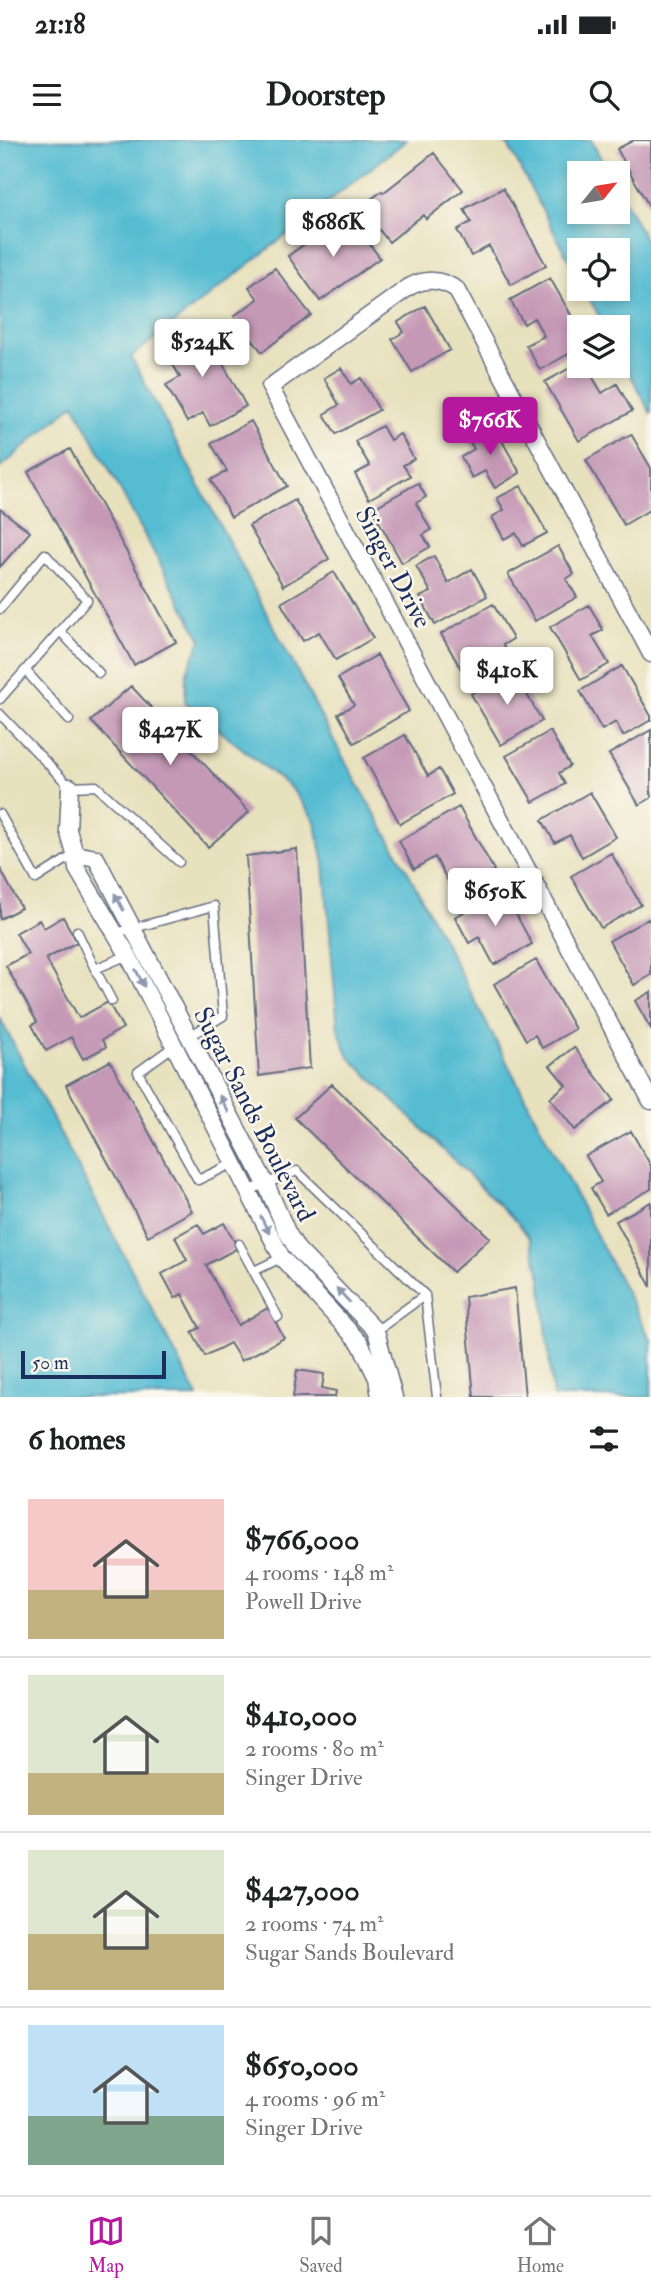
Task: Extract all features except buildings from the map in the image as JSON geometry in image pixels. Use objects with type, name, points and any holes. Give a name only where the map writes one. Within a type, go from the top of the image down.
[{"type":"street","name":"Singer Drive","points":[[651,654],[456,289],[443,281],[422,280],[270,387],[651,1101]]},
{"type":"street","name":"Sugar Sands Boulevard","points":[[70,786],[68,830],[77,869],[128,955],[282,1258],[360,1343],[377,1378],[380,1397]]},
{"type":"street","name":"Sugar Sands Boulevard","points":[[75,854],[96,858],[266,1184],[287,1232],[298,1249],[376,1331],[394,1397]]},
{"type":"lane","points":[[0,609],[46,554],[87,600],[0,699]]},
{"type":"lane","points":[[61,632],[99,673]]},
{"type":"lane","points":[[26,671],[69,720]]},
{"type":"lane","points":[[0,714],[70,786],[96,786],[179,862]]},
{"type":"lane","points":[[0,814],[36,879],[75,854]]},
{"type":"lane","points":[[116,933],[214,906],[223,1016],[138,1072],[198,1180],[234,1163]]},
{"type":"lane","points":[[76,931],[112,1000]]},
{"type":"lane","points":[[95,969],[143,948]]},
{"type":"lane","points":[[248,1191],[297,1171],[425,1295],[437,1397]]},
{"type":"lane","points":[[239,1244],[278,1317]]},
{"type":"lane","points":[[254,1272],[298,1249]]},
{"type":"lane","points":[[376,1331],[425,1295]]},
{"type":"water","points":[[0,140],[407,140],[131,357],[340,752],[408,872],[651,1340],[651,1397],[553,1397],[541,1278],[530,1239],[517,1222],[349,1057],[338,1029],[324,863],[315,821],[292,789],[185,702],[186,674],[201,640],[74,404],[0,468]]},
{"type":"water","points":[[497,140],[591,140],[602,161],[567,161],[567,224],[630,224],[630,211],[651,250],[651,414],[630,374],[630,315],[598,315],[591,301],[630,301],[630,238],[567,238],[567,256],[508,145]]},
{"type":"water","points":[[0,1018],[198,1397],[0,1397]]}]
